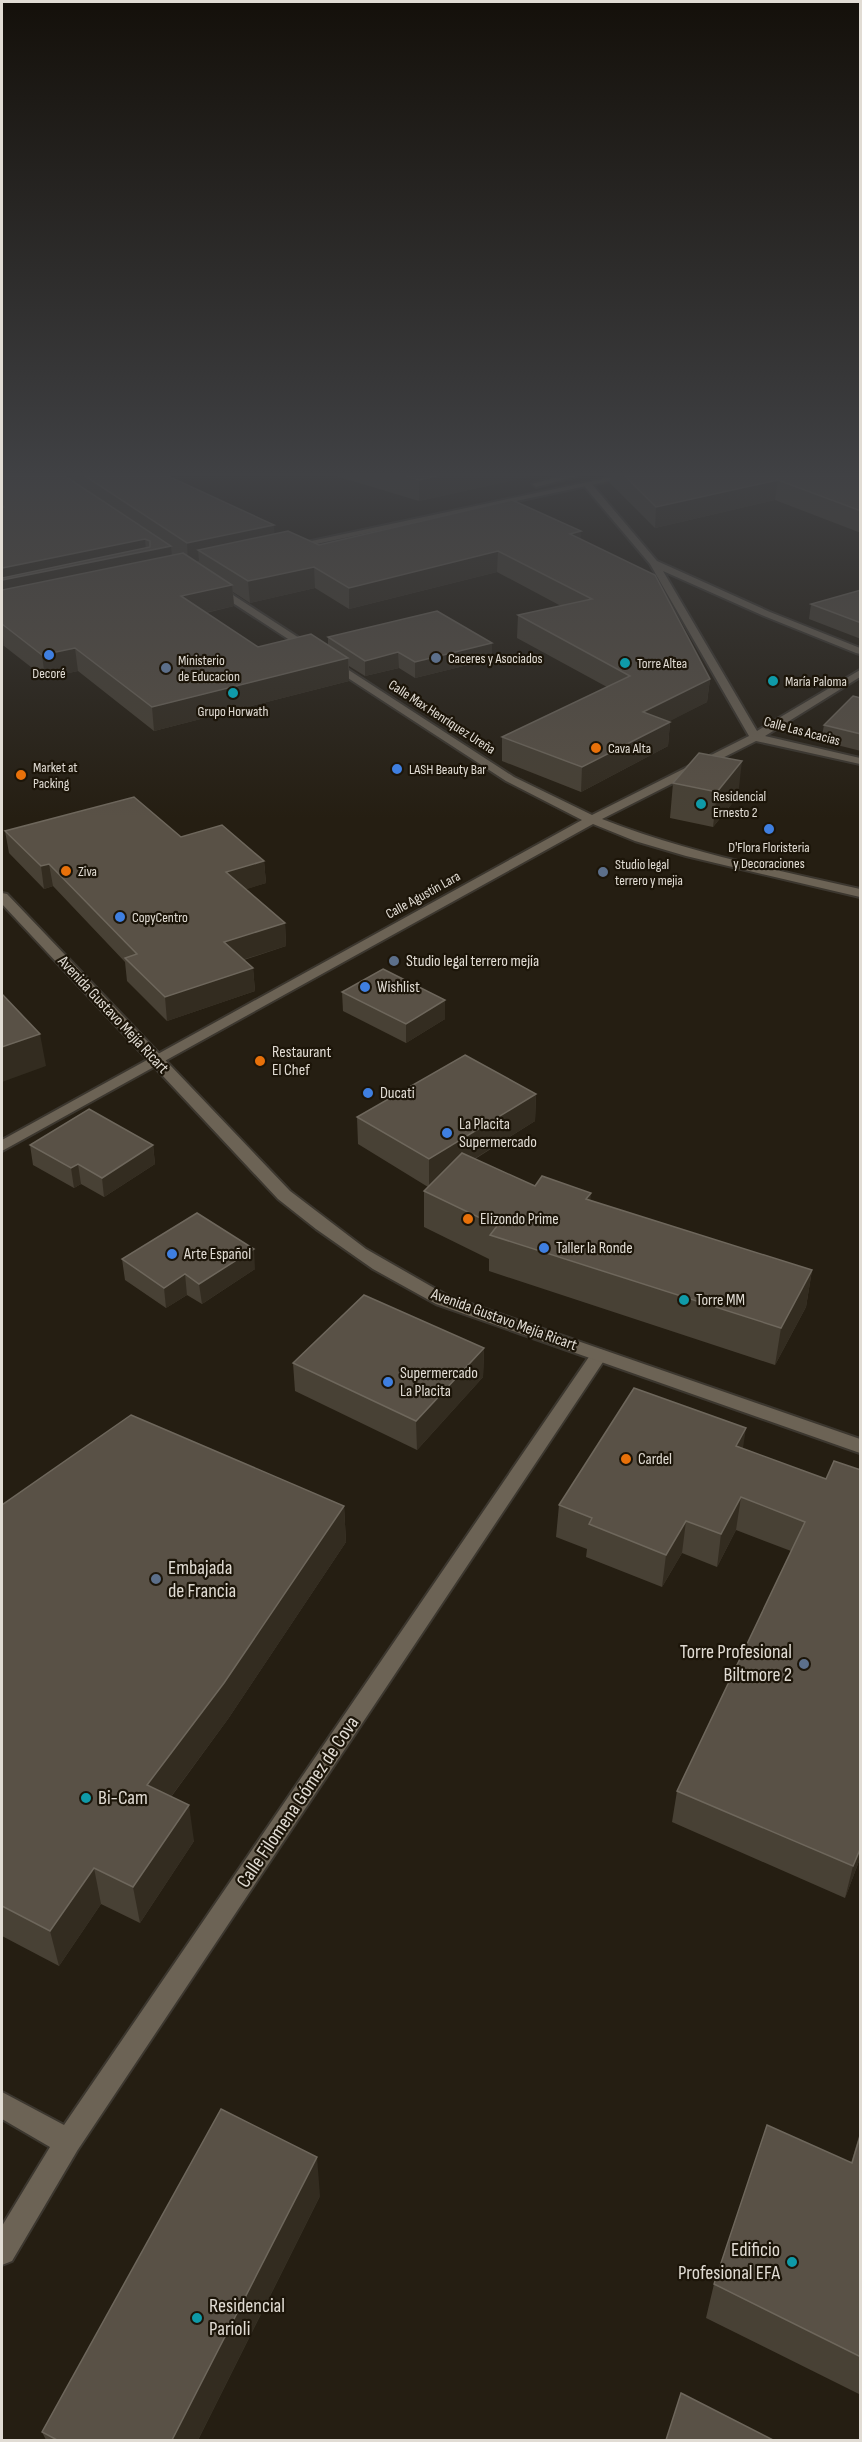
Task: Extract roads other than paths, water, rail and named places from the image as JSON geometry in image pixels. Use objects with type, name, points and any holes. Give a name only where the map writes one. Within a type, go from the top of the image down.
[{"type":"street","name":"Calle Max Henríquez Ureña","points":[[219,590],[510,779],[591,820],[690,853],[861,892]]},
{"type":"street","name":"Calle Las Acacias","points":[[670,590],[756,737],[861,762]]},
{"type":"street","points":[[714,590],[767,614],[861,651]]},
{"type":"street","name":"Calle Agustín Lara","points":[[2,1146],[591,820],[756,737],[861,673]]},
{"type":"street","name":"Avenida Gustavo Mejía Ricart","points":[[2,897],[284,1195],[327,1232],[380,1268],[442,1300],[861,1446]]},
{"type":"street","name":"Calle Filomena Gómez de Cova","points":[[2,2251],[68,2142],[599,1355]]},
{"type":"street","points":[[2,2105],[68,2142]]},
{"type":"place","name":"Decoré","points":[[49,655]]},
{"type":"place","name":"Caceres y Asociados","points":[[436,658]]},
{"type":"place","name":"Torre Altea","points":[[625,663]]},
{"type":"place","name":"Ministerio de Educacion","points":[[166,668]]},
{"type":"place","name":"María Paloma","points":[[773,681]]},
{"type":"place","name":"Grupo Horwath","points":[[233,693]]},
{"type":"place","name":"Cava Alta","points":[[596,748]]},
{"type":"place","name":"LASH Beauty Bar","points":[[397,769]]},
{"type":"place","name":"Market at Packing","points":[[21,775]]},
{"type":"place","name":"Residencial Ernesto 2","points":[[701,804]]},
{"type":"place","name":"D'Flora Floristeria y Decoraciones","points":[[769,829]]},
{"type":"place","name":"Ziva","points":[[66,871]]},
{"type":"place","name":"Studio legal terrero y mejia","points":[[603,872]]},
{"type":"place","name":"CopyCentro","points":[[120,917]]},
{"type":"place","name":"Studio legal terrero mejía","points":[[394,961]]},
{"type":"place","name":"Wishlist","points":[[365,987]]},
{"type":"place","name":"Restaurant El Chef","points":[[260,1061]]},
{"type":"place","name":"Ducati","points":[[368,1093]]},
{"type":"place","name":"La Placita Supermercado","points":[[447,1133]]},
{"type":"place","name":"Elizondo Prime","points":[[468,1219]]},
{"type":"place","name":"Taller la Ronde","points":[[544,1248]]},
{"type":"place","name":"Arte Español","points":[[172,1254]]},
{"type":"place","name":"Torre MM","points":[[684,1300]]},
{"type":"place","name":"Supermercado La Placita","points":[[388,1382]]},
{"type":"place","name":"Cardel","points":[[626,1459]]},
{"type":"place","name":"Embajada de Francia","points":[[156,1579]]},
{"type":"place","name":"Torre Profesional Biltmore 2","points":[[804,1664]]},
{"type":"place","name":"Bi-Cam","points":[[86,1798]]},
{"type":"place","name":"Edificio Profesional EFA","points":[[792,2262]]},
{"type":"place","name":"Residencial Parioli","points":[[197,2318]]}]
